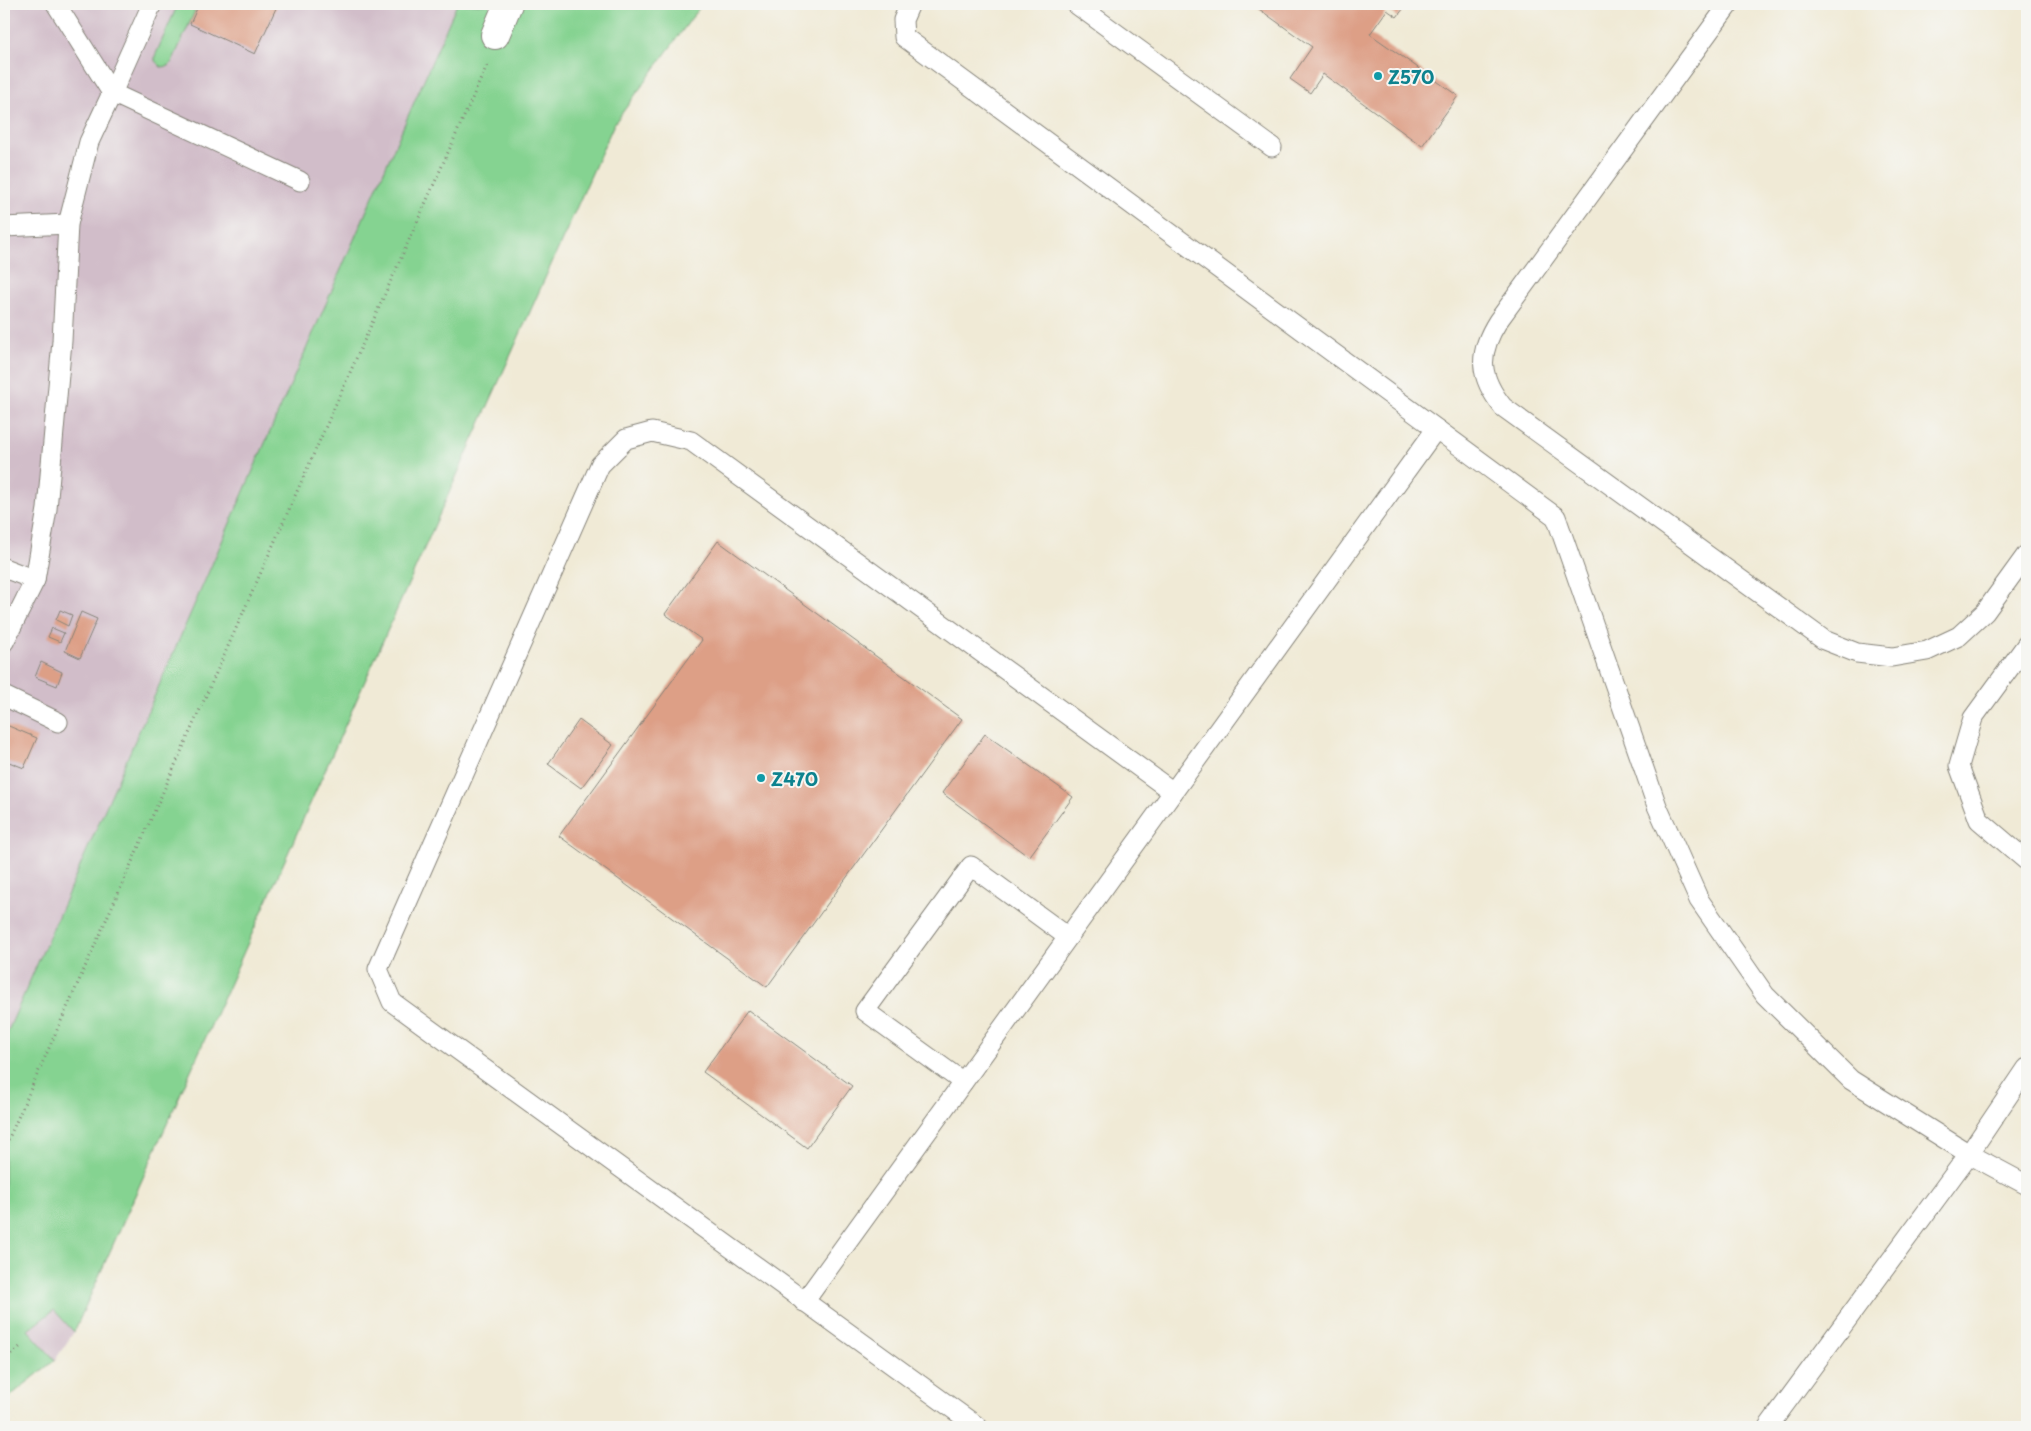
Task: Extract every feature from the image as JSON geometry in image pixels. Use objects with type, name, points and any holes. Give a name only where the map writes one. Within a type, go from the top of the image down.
[{"type":"street","points":[[495,35],[508,4]]},
{"type":"lane","points":[[56,4],[112,93],[300,181]]},
{"type":"lane","points":[[4,642],[35,580],[47,509],[62,341],[68,224],[89,142],[152,4]]},
{"type":"lane","points":[[910,4],[903,20],[904,37],[1556,517],[1661,814],[1699,900],[1765,995],[1851,1080],[1969,1154],[2027,1184]]},
{"type":"lane","points":[[1076,4],[1272,147]]},
{"type":"lane","points":[[1729,4],[1488,337],[1483,355],[1485,374],[1491,392],[1503,407],[1824,640],[1857,653],[1892,657],[1927,651],[1959,636],[1985,612],[2027,554]]},
{"type":"lane","points":[[4,227],[68,224]]},
{"type":"lane","points":[[804,1302],[1436,429]]},
{"type":"lane","points":[[978,1427],[392,1002],[378,969],[600,466],[626,439],[652,432],[691,441],[1173,792]]},
{"type":"lane","points":[[4,568],[35,580]]},
{"type":"lane","points":[[2027,644],[1974,718],[1959,766],[1979,820],[2027,861]]},
{"type":"lane","points":[[4,696],[58,722]]},
{"type":"lane","points":[[963,1082],[865,1011],[970,866],[1068,937]]},
{"type":"lane","points":[[1768,1427],[1969,1154],[2027,1068]]},
{"type":"path","points":[[4,1149],[482,74],[495,35]]},
{"type":"path","points":[[4,1361],[22,1346]]},
{"type":"shaded area","points":[[4,4],[457,4],[4,1040]]},
{"type":"shaded area","points":[[54,1310],[74,1332],[55,1360],[28,1330]]},
{"type":"green space","points":[[178,4],[195,11],[172,62],[169,66],[161,67],[155,61],[155,56]]},
{"type":"green space","points":[[457,4],[702,4],[614,124],[74,1332],[54,1310],[28,1330],[55,1360],[4,1401],[4,1040]]},
{"type":"building","points":[[199,4],[271,4],[277,6],[255,54],[190,24]]},
{"type":"building","name":"Z570","points":[[1252,4],[1407,4],[1397,17],[1387,10],[1370,34],[1458,96],[1422,146],[1323,74],[1310,93],[1290,79],[1312,47]]},
{"type":"building","name":"Z470","points":[[718,541],[962,719],[767,987],[559,836],[702,640],[665,614]]},
{"type":"building","points":[[60,610],[72,615],[68,626],[56,620]]},
{"type":"building","points":[[81,612],[97,619],[80,658],[65,651]]},
{"type":"building","points":[[52,628],[64,633],[60,642],[48,637]]},
{"type":"building","points":[[41,662],[62,672],[57,686],[35,677]]},
{"type":"building","points":[[579,720],[613,745],[581,788],[548,764]]},
{"type":"building","points":[[4,724],[37,738],[24,768],[4,760]]},
{"type":"building","points":[[985,734],[1073,797],[1029,857],[942,793]]},
{"type":"building","points":[[748,1010],[852,1086],[807,1148],[703,1072]]},
{"type":"place","name":"Z570","points":[[1378,76]]},
{"type":"place","name":"Z470","points":[[761,778]]}]
